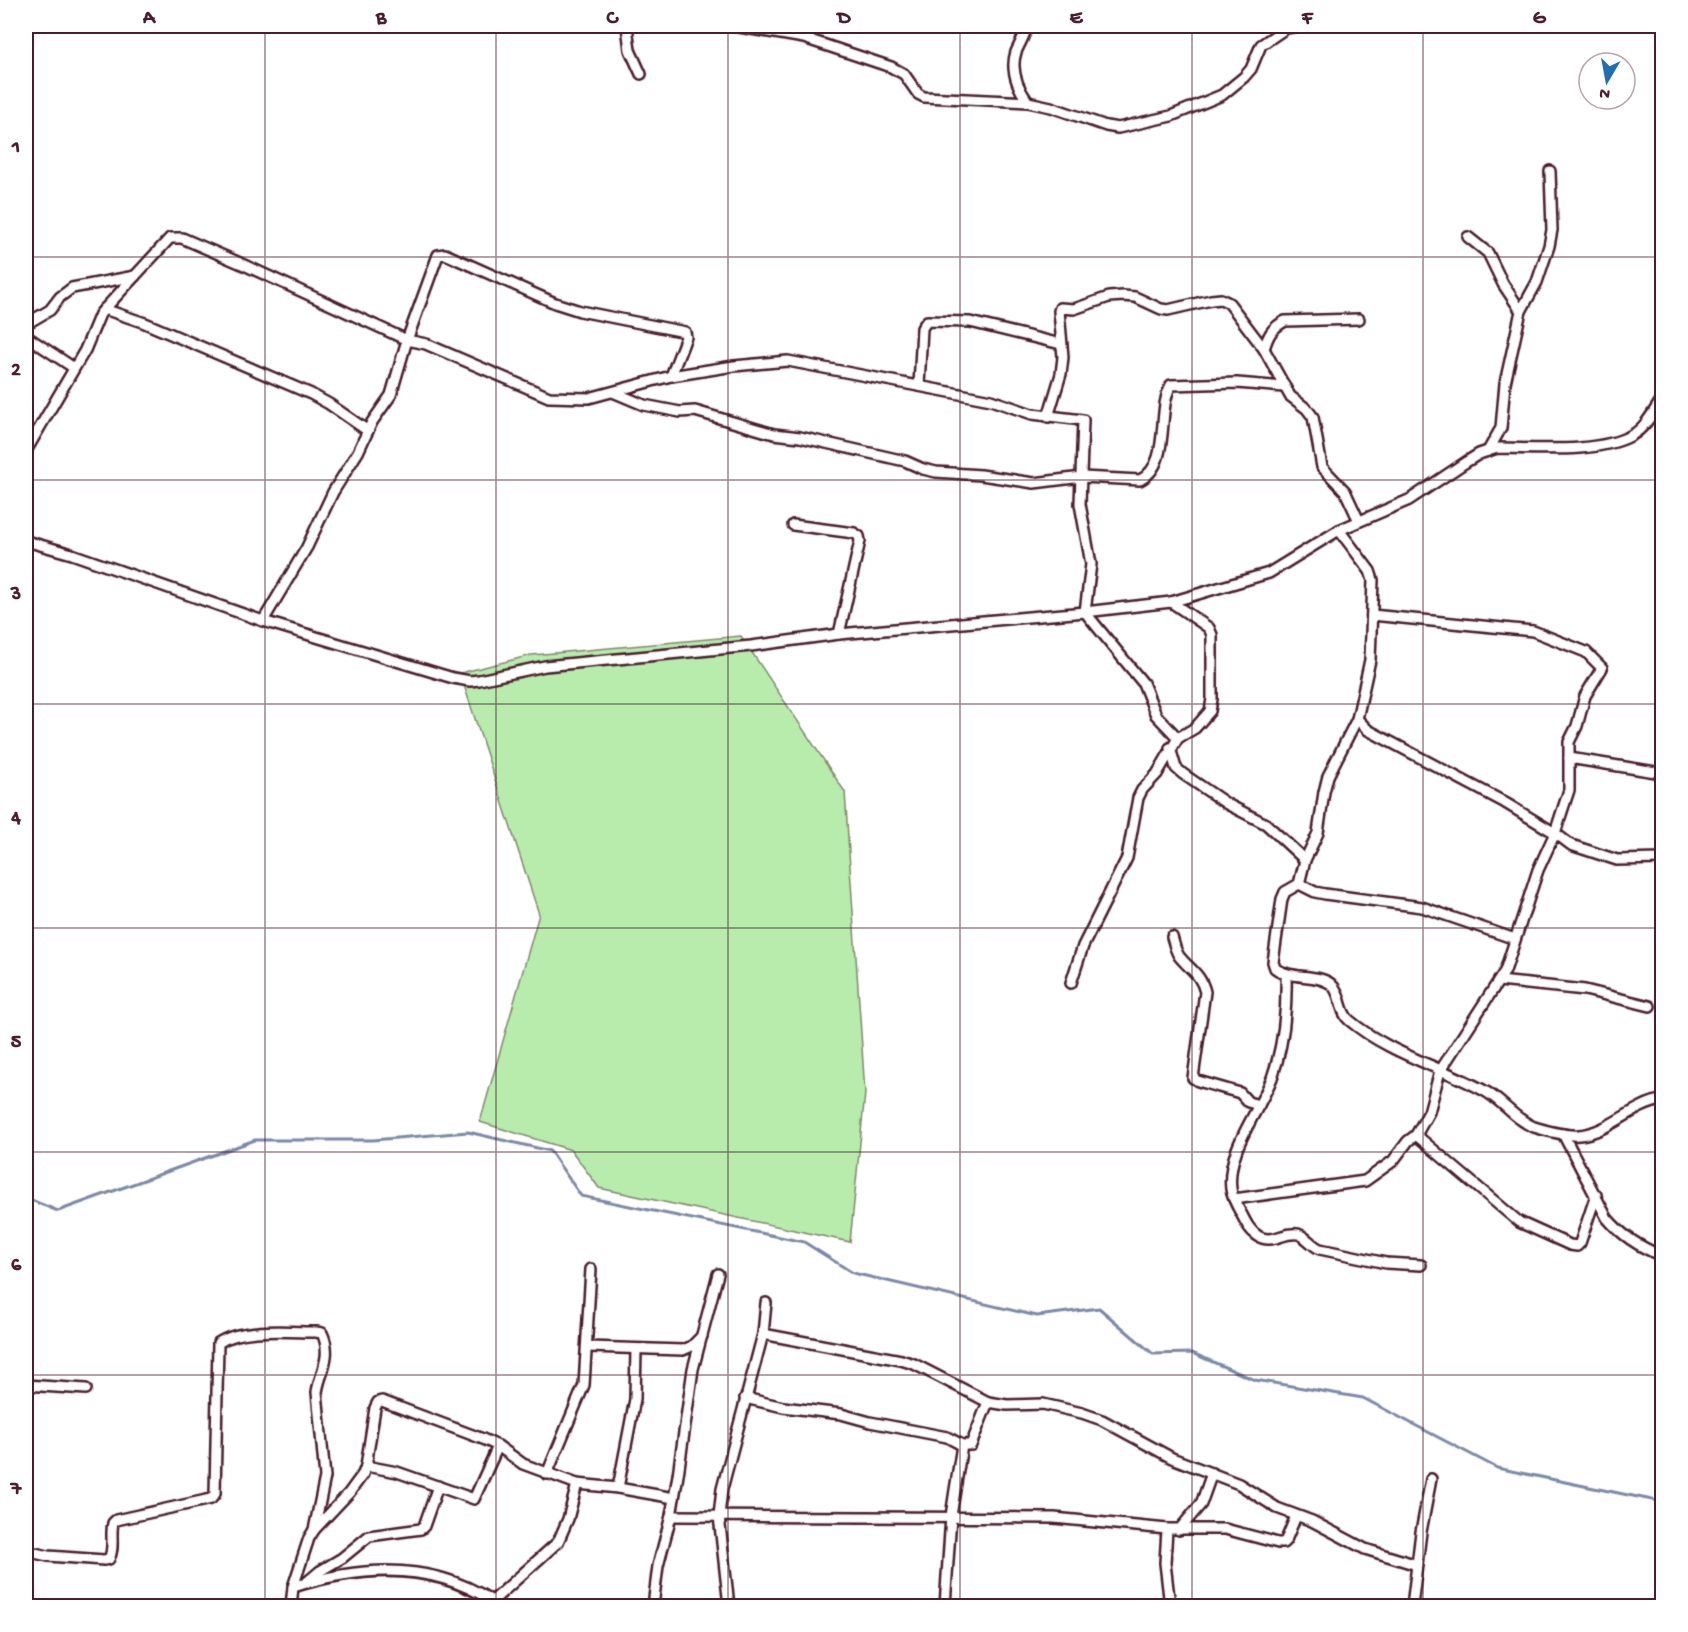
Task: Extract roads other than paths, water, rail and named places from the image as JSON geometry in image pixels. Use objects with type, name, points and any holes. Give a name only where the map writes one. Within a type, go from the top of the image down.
[{"type":"street","points":[[627,26],[632,57],[641,74]]},
{"type":"street","points":[[733,26],[804,38],[891,67],[904,74],[918,94],[924,97],[1028,102],[1118,128],[1171,116],[1222,95],[1251,69],[1261,45],[1286,28],[1300,26]]},
{"type":"street","points":[[1027,26],[1014,59],[1014,66],[1019,90],[1028,102]]},
{"type":"street","points":[[1488,450],[1501,428],[1505,383],[1521,311],[1537,282],[1549,246],[1552,230],[1550,171]]},
{"type":"street","points":[[1467,237],[1488,253],[1503,284],[1521,311]]},
{"type":"street","points":[[26,450],[85,350],[96,321],[104,309],[170,238],[182,238],[407,340],[426,344],[549,397],[589,398],[671,376],[734,366],[788,361],[991,400],[1048,417],[1084,422],[1080,504],[1091,564],[1085,612],[1143,683],[1156,715],[1178,738]]},
{"type":"street","points":[[263,621],[307,547],[333,492],[394,388],[407,340],[438,255],[445,254],[555,303],[580,311],[685,332],[686,337],[671,376]]},
{"type":"street","points":[[26,324],[50,310],[60,297],[72,288],[135,276]]},
{"type":"street","points":[[1048,417],[1061,374],[1063,357],[1060,308],[1074,309],[1109,297],[1123,296],[1135,297],[1168,310],[1221,299],[1236,310],[1264,349],[1284,387],[1313,417],[1323,467],[1345,491],[1359,521]]},
{"type":"street","points":[[104,309],[145,323],[311,394],[368,432]]},
{"type":"street","points":[[1264,349],[1267,336],[1276,326],[1285,321],[1359,320]]},
{"type":"street","points":[[919,386],[922,328],[927,321],[970,322],[1061,344]]},
{"type":"street","points":[[26,336],[74,368]]},
{"type":"street","points":[[613,392],[644,405],[695,411],[774,434],[800,437],[905,460],[923,469],[936,472],[981,475],[1034,483],[1082,477],[1140,480],[1145,477],[1160,450],[1163,411],[1171,385],[1237,383],[1284,387]]},
{"type":"street","points":[[26,541],[263,621],[453,678],[470,681],[545,666],[751,646],[839,634],[1171,602],[1269,573],[1339,530],[1409,500],[1488,450],[1497,448],[1568,449],[1613,442],[1632,435],[1662,399]]},
{"type":"street","points":[[793,525],[854,533],[859,536],[860,541],[839,634]]},
{"type":"street","points":[[1339,530],[1370,571],[1373,580],[1369,670],[1357,719],[1328,776],[1318,833],[1305,860],[1299,884],[1285,892],[1273,962],[1275,968],[1286,974],[1325,981],[1332,985],[1338,994],[1344,1013],[1352,1022],[1376,1039],[1494,1096],[1523,1121],[1533,1126],[1563,1134],[1578,1135],[1595,1131],[1644,1105],[1662,1100]]},
{"type":"street","points":[[1071,983],[1083,946],[1127,858],[1138,798],[1142,790],[1156,774],[1178,738],[1195,728],[1210,711],[1212,634],[1209,628],[1171,602]]},
{"type":"street","points":[[1234,1199],[1365,1181],[1393,1161],[1416,1134],[1429,1112],[1440,1071],[1505,971],[1538,870],[1555,833],[1569,790],[1569,742],[1577,726],[1585,696],[1602,668],[1586,652],[1533,631],[1372,615]]},
{"type":"street","points":[[1357,719],[1368,730],[1502,801],[1555,833],[1571,846],[1617,860],[1662,859]]},
{"type":"street","points":[[1170,748],[1176,768],[1183,774],[1227,804],[1266,824],[1305,860]]},
{"type":"street","points":[[1569,758],[1662,773]]},
{"type":"street","points":[[1299,884],[1325,894],[1422,907],[1515,939]]},
{"type":"street","points":[[1172,937],[1180,956],[1203,982],[1205,992],[1193,1078],[1240,1093],[1248,1102],[1259,1105]]},
{"type":"street","points":[[1286,974],[1287,1005],[1281,1041],[1272,1078],[1236,1152],[1231,1187],[1234,1199],[1249,1229],[1258,1237],[1268,1240],[1294,1233],[1301,1235],[1314,1247],[1320,1249],[1386,1263],[1421,1265]]},
{"type":"street","points":[[1499,981],[1585,990],[1650,1006]]},
{"type":"street","points":[[1416,1134],[1519,1222],[1570,1245],[1577,1246],[1580,1243],[1596,1194]]},
{"type":"street","points":[[1563,1134],[1607,1218],[1614,1227],[1645,1248],[1662,1256]]},
{"type":"street","points":[[547,1474],[582,1393],[588,1347],[591,1269]]},
{"type":"street","points":[[653,1606],[658,1566],[671,1516],[691,1380],[718,1274]]},
{"type":"street","points":[[729,1606],[719,1516],[722,1489],[763,1334],[766,1303]]},
{"type":"street","points":[[26,1551],[48,1556],[110,1559],[113,1523],[117,1520],[211,1499],[215,1494],[218,1343],[252,1332],[322,1333],[325,1338],[326,1364],[318,1383],[317,1392],[325,1477],[314,1530],[303,1552],[293,1587],[291,1606]]},
{"type":"street","points":[[588,1347],[683,1350],[692,1346],[703,1334]]},
{"type":"street","points":[[763,1334],[901,1360],[914,1364],[988,1402],[1007,1405],[1043,1404],[1102,1420],[1172,1458],[1239,1484],[1277,1508],[1312,1521],[1365,1549],[1417,1564]]},
{"type":"street","points":[[618,1488],[635,1399],[636,1349]]},
{"type":"street","points":[[26,1385],[86,1389]]},
{"type":"street","points":[[745,1398],[790,1408],[841,1414],[947,1437],[962,1445],[971,1444],[974,1441],[977,1426],[988,1402]]},
{"type":"street","points":[[314,1530],[349,1493],[366,1466],[375,1408],[378,1402],[382,1401],[437,1420],[498,1446],[523,1464],[577,1484],[618,1488],[674,1498]]},
{"type":"street","points":[[945,1606],[951,1516],[962,1445]]},
{"type":"street","points":[[366,1466],[397,1472],[474,1499],[498,1446]]},
{"type":"street","points":[[1179,1530],[1201,1504],[1212,1473]]},
{"type":"street","points":[[1412,1606],[1431,1479]]},
{"type":"street","points":[[293,1587],[364,1572],[406,1571],[465,1586],[489,1604],[558,1542],[568,1519],[577,1484]]},
{"type":"street","points":[[306,1583],[369,1536],[421,1529],[438,1486]]},
{"type":"street","points":[[671,1516],[1054,1518],[1179,1530],[1225,1529],[1283,1543],[1296,1516]]},
{"type":"street","points":[[1167,1529],[1165,1563],[1170,1606]]},
{"type":"waterway","points":[[26,1198],[58,1211],[255,1140],[373,1140],[468,1132],[550,1151],[581,1196],[804,1242],[853,1273],[1037,1316],[1099,1308],[1153,1354],[1192,1353],[1255,1380],[1363,1398],[1497,1468],[1662,1502]]}]
